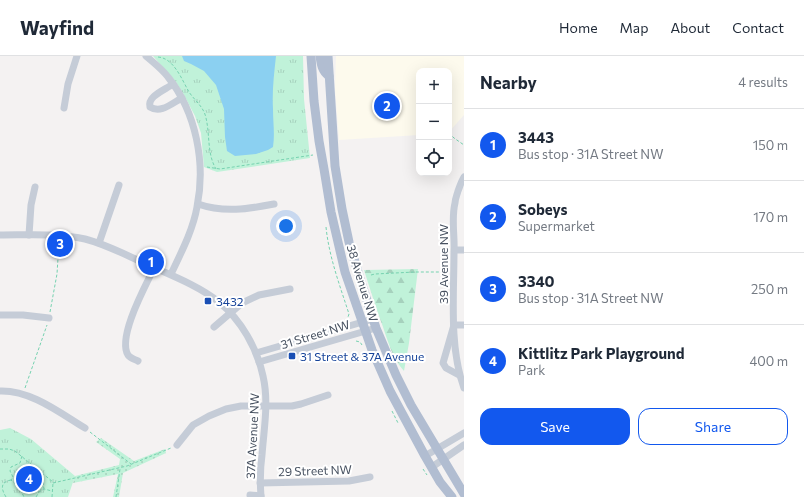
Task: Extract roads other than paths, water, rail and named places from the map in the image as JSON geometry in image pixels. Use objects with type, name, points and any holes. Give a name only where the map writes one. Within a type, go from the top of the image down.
[{"type":"main road","name":"38 Avenue NW","points":[[311,56],[314,101],[319,141],[331,212],[345,272],[372,350],[390,391],[440,482],[452,497]]},
{"type":"main road","points":[[320,56],[322,67],[325,73],[329,76]]},
{"type":"main road","name":"38 Avenue NW","points":[[328,56],[335,166],[349,242],[361,282],[375,323],[396,375],[411,405],[464,494]]},
{"type":"main road","points":[[314,87],[318,81],[329,76]]},
{"type":"street","points":[[64,108],[68,84],[77,56]]},
{"type":"street","points":[[146,56],[161,70],[182,98],[192,119],[200,166],[198,204],[192,226],[171,274]]},
{"type":"street","points":[[173,84],[152,97],[149,104],[150,107],[152,109],[160,110],[182,98]]},
{"type":"street","name":"39 Avenue NW","points":[[464,177],[454,203],[454,326],[459,375],[464,388]]},
{"type":"street","points":[[99,243],[119,185]]},
{"type":"street","points":[[29,235],[30,205],[35,187]]},
{"type":"street","points":[[198,204],[221,210],[252,208],[274,204]]},
{"type":"street","name":"37A Avenue NW","points":[[0,235],[69,236],[99,243],[154,268],[171,274],[206,293],[219,302],[230,313],[242,327],[256,353],[264,383],[266,406],[261,460],[261,497],[250,495]]},
{"type":"street","points":[[454,250],[464,250]]},
{"type":"street","points":[[138,361],[129,356],[126,351],[127,331],[154,268]]},
{"type":"street","points":[[214,327],[242,303],[260,295],[290,289]]},
{"type":"street","points":[[0,315],[23,315],[49,318]]},
{"type":"street","name":"31 Street NW","points":[[256,353],[375,323]]},
{"type":"street","points":[[454,326],[464,325]]},
{"type":"street","name":"31 Street NW","points":[[259,362],[364,326]]},
{"type":"street","name":"39 Avenue NW","points":[[454,326],[443,363],[446,368],[459,375]]},
{"type":"street","points":[[0,391],[15,392],[33,397],[85,428]]},
{"type":"street","points":[[177,445],[193,425],[216,413],[231,408],[241,406],[297,405],[328,395]]},
{"type":"street","points":[[425,456],[464,433]]},
{"type":"street","points":[[432,467],[464,445]]},
{"type":"street","name":"29 Street NW","points":[[260,483],[350,481],[370,477]]},
{"type":"water","points":[[182,56],[276,56],[273,89],[273,147],[256,154],[235,156],[227,151],[224,109],[216,85],[204,71],[184,61]]},
{"type":"place","name":"Sobeys","points":[[387,106]]},
{"type":"place","name":"3340","points":[[60,244]]},
{"type":"place","name":"3443","points":[[151,262]]},
{"type":"place","name":"3432","points":[[208,301]]},
{"type":"place","name":"31 Street & 37A Avenue","points":[[292,356]]},
{"type":"place","name":"Kittlitz Park Playground","points":[[29,479]]}]
